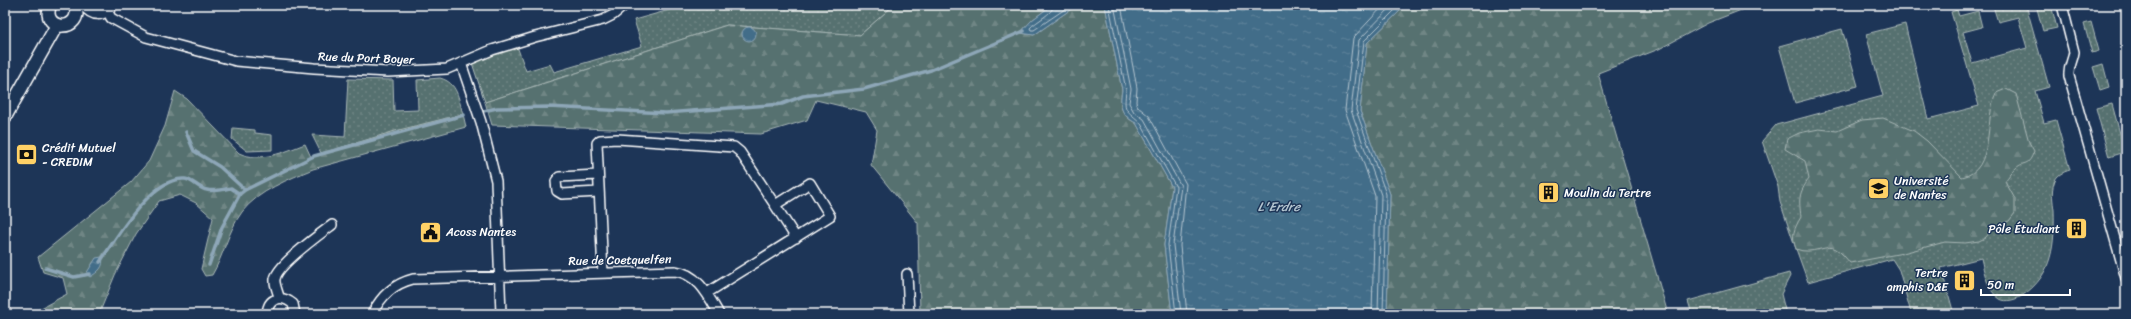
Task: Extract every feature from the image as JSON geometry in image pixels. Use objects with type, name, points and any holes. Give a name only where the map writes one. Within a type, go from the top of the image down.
[{"type":"street","points":[[50,5],[48,14],[52,22],[57,25],[66,26],[74,20],[76,10],[88,8],[97,13],[109,8]]},
{"type":"street","name":"Rue du Port Boyer","points":[[109,8],[111,18],[146,37],[236,61],[314,68],[388,72],[447,69],[492,50],[535,37],[603,20],[613,16],[625,5]]},
{"type":"street","points":[[2062,5],[2074,52],[2069,70],[2069,76],[2126,278]]},
{"type":"street","points":[[5,117],[57,25]]},
{"type":"street","points":[[461,63],[480,122],[496,181],[502,314]]},
{"type":"street","points":[[603,273],[597,143],[606,138],[730,146],[740,152],[796,238]]},
{"type":"street","points":[[598,175],[559,176],[556,181],[557,191],[562,194],[599,192]]},
{"type":"street","points":[[707,293],[830,216],[810,184],[775,205]]},
{"type":"street","points":[[279,297],[274,280],[278,272],[308,242],[332,225]]},
{"type":"street","name":"Rue de Coetquelfen","points":[[372,314],[383,296],[397,284],[408,280],[500,275],[682,272],[692,276],[707,293],[719,314]]},
{"type":"street","points":[[907,274],[909,314]]},
{"type":"street","points":[[266,314],[267,307],[272,300],[279,297],[286,298],[293,304],[295,314]]},
{"type":"green space","points":[[687,5],[894,5],[860,35],[727,25],[485,102],[469,54],[514,38],[526,71],[550,64],[554,72],[642,46],[634,20]]},
{"type":"green space","points":[[894,5],[1052,5],[1032,20],[1020,33],[1034,35],[1077,5],[1105,5],[1122,90],[1122,110],[1127,117],[1136,123],[1172,187],[1164,245],[1172,314],[920,314],[918,223],[871,165],[877,130],[866,112],[816,100],[807,120],[761,134],[492,125],[485,102],[727,25],[860,35]]},
{"type":"green space","points":[[1406,5],[1754,5],[1708,23],[1659,49],[1598,73],[1668,314],[1387,314],[1390,194],[1360,111],[1367,43]]},
{"type":"green space","points":[[2026,5],[2049,87],[2035,91],[2044,123],[2056,120],[2070,170],[2058,176],[2053,186],[2053,246],[2041,278],[2033,287],[2021,296],[2005,301],[2000,299],[1989,286],[1981,258],[1941,268],[1954,314],[1907,314],[1911,313],[1899,270],[1892,259],[1808,282],[1780,202],[1778,187],[1762,141],[1776,125],[1883,96],[1866,34],[1905,24],[1928,119],[1979,106],[1951,12],[1957,10],[1959,16],[1978,11],[1982,27],[1963,32],[1972,63],[2027,48],[2018,17],[1998,22],[1993,6]]},
{"type":"green space","points":[[2036,5],[2051,5],[2057,28],[2043,31]]},
{"type":"green space","points":[[2091,22],[2099,51],[2092,53],[2084,24]]},
{"type":"green space","points":[[1842,29],[1858,86],[1795,103],[1779,46]]},
{"type":"green space","points":[[2103,64],[2109,87],[2100,90],[2093,67]]},
{"type":"green space","points":[[440,78],[446,80],[454,87],[463,114],[321,153],[312,135],[345,137],[348,79],[393,80],[394,111],[418,110],[417,80]]},
{"type":"green space","points":[[2006,89],[2016,94],[2029,142],[2034,151],[2030,160],[2016,168],[2005,181],[2015,199],[2015,213],[2009,221],[1996,226],[1985,238],[1979,241],[1965,243],[1945,242],[1903,253],[1850,263],[1840,252],[1833,248],[1829,247],[1808,251],[1796,249],[1794,244],[1794,236],[1795,229],[1801,217],[1800,197],[1809,179],[1805,161],[1785,149],[1787,139],[1799,133],[1819,129],[1837,131],[1862,120],[1883,118],[1914,131],[1927,141],[1962,177],[1973,173],[1980,165],[1985,154],[1992,103],[1996,93]]},
{"type":"green space","points":[[175,91],[187,99],[239,153],[247,156],[264,157],[305,144],[311,157],[395,131],[463,114],[466,127],[313,169],[274,186],[256,198],[237,219],[212,275],[205,276],[201,269],[213,218],[196,203],[180,195],[159,201],[136,234],[115,275],[99,314],[30,314],[67,294],[63,278],[43,272],[38,257],[131,182],[149,161],[165,126]]},
{"type":"green space","points":[[2112,104],[2125,152],[2109,157],[2096,108]]},
{"type":"green space","points":[[233,128],[255,130],[255,133],[272,135],[272,150],[247,151],[232,139]]},
{"type":"green space","points":[[1789,273],[1790,276],[1781,294],[1786,314],[1692,314],[1688,301]]},
{"type":"water","points":[[1052,5],[1077,5],[1034,35],[1020,33],[1032,20]]},
{"type":"water","name":"L'Erdre","points":[[1105,5],[1406,5],[1367,43],[1360,111],[1390,194],[1387,314],[1172,314],[1164,245],[1172,187],[1136,123],[1127,117],[1122,110],[1122,90]]},
{"type":"water","points":[[749,27],[754,29],[756,34],[754,39],[749,41],[744,39],[742,34],[744,29]]},
{"type":"water","points":[[102,257],[103,264],[98,271],[90,277],[86,274],[96,258]]},
{"type":"waterway","points":[[479,112],[497,108],[548,107],[666,113],[782,104],[803,96],[864,89],[931,70],[1024,31]]},
{"type":"waterway","points":[[209,265],[222,227],[240,194],[245,190],[314,156],[464,115]]},
{"type":"waterway","points":[[186,132],[194,151],[220,167],[245,190]]},
{"type":"waterway","points":[[100,262],[115,238],[136,210],[160,187],[173,181],[185,179],[210,191],[231,188],[240,194]]},
{"type":"waterway","points":[[45,268],[74,277],[90,274]]},
{"type":"place","name":"Crédit Mutuel - CREDIM","points":[[26,155]]},
{"type":"place","name":"Université de Nantes","points":[[1879,188]]},
{"type":"place","name":"Moulin du Tertre","points":[[1549,193]]},
{"type":"place","name":"Pôle Étudiant","points":[[2076,229]]},
{"type":"place","name":"Acoss Nantes","points":[[430,232]]},
{"type":"place","name":"Tertre amphis D&E","points":[[1964,280]]}]
